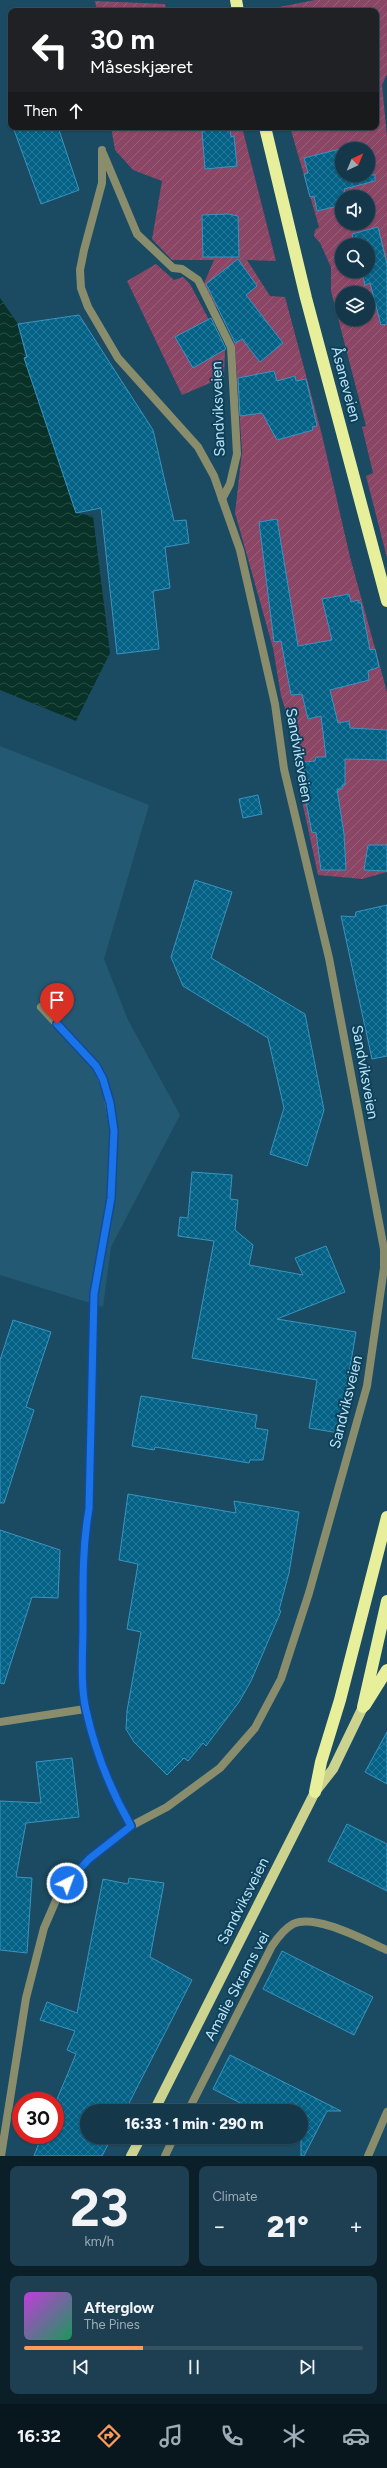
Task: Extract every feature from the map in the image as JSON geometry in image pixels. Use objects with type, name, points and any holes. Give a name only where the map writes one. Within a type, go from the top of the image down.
[{"type":"highway","name":"Åsaneveien","points":[[266,130],[306,298],[387,601]]},
{"type":"highway","points":[[315,1792],[321,1762],[340,1700],[387,1517]]},
{"type":"highway","points":[[364,1707],[387,1601]]},
{"type":"highway","points":[[364,1707],[375,1692],[387,1670]]},
{"type":"main road","name":"Sandviksveien","points":[[158,2104],[315,1792],[333,1769],[364,1707]]},
{"type":"main road","points":[[131,2156],[137,2144]]},
{"type":"street","name":"Sandviksveien","points":[[1,2156],[26,1998],[44,1928],[57,1898],[67,1883],[89,1859],[131,1826],[167,1807],[220,1768],[255,1728],[281,1679],[309,1593],[368,1386],[384,1268],[384,1249],[329,958],[284,770],[275,704],[242,557],[214,476],[198,447],[118,358],[88,307],[81,288],[80,270],[82,260],[102,183],[102,150],[137,234],[169,264],[198,280],[231,347],[237,454],[230,484],[222,499]]},
{"type":"street","points":[[41,1007],[96,1066],[106,1088],[114,1131],[111,1198],[94,1294],[89,1509],[84,1535],[82,1650],[86,1709],[99,1756],[116,1801],[131,1826]]},
{"type":"street","points":[[0,1722],[86,1709]]},
{"type":"street","name":"Amalie Skrams vei","points":[[192,2104],[272,1946],[288,1927],[301,1922],[321,1924],[387,1950]]},
{"type":"street","points":[[368,2156],[387,2112]]},
{"type":"street","points":[[165,2156],[171,2144]]},
{"type":"shaded area","points":[[315,0],[387,0],[387,74],[382,85],[387,137],[387,558],[366,476],[373,473],[362,427],[366,426],[340,326],[375,326],[375,286],[335,286],[335,306],[331,291],[331,267],[320,243],[314,236],[315,230],[319,227],[291,130],[379,130],[379,8],[274,8]]},
{"type":"shaded area","points":[[95,1],[165,4],[166,8],[96,8]]},
{"type":"shaded area","points":[[112,130],[243,130],[276,261],[247,260],[270,296],[285,297],[322,435],[350,557],[387,692],[387,872],[362,879],[318,875],[301,796],[292,730],[281,696],[273,648],[235,513],[242,452],[235,347],[230,325],[202,288],[214,260],[172,260],[152,239],[162,181],[133,170],[115,150]]},
{"type":"shaded area","points":[[156,264],[174,280],[183,277],[190,284],[225,350],[224,377],[182,395],[127,281]]},
{"type":"shaded area","points":[[0,746],[149,805],[104,959],[128,1020],[180,1115],[111,1247],[103,1307],[0,1275]]},
{"type":"water","points":[[0,298],[18,324],[29,373],[76,513],[93,516],[110,653],[76,721],[0,690]]},
{"type":"building","points":[[14,130],[59,130],[79,190],[41,204]]},
{"type":"building","points":[[230,130],[231,137],[234,136],[237,166],[205,169],[202,131]]},
{"type":"building","points":[[335,150],[335,182],[371,182],[344,190],[335,190],[335,207],[317,211],[314,196],[310,197],[304,174],[308,173],[304,158]]},
{"type":"building","points":[[228,214],[238,216],[239,257],[203,257],[202,215]]},
{"type":"building","points":[[378,227],[387,264],[387,324],[381,325],[375,302],[375,286],[371,286],[370,283],[365,285],[364,278],[375,278],[375,238],[353,238],[352,234],[367,230],[375,230],[375,228]]},
{"type":"building","points":[[238,259],[257,286],[246,295],[283,343],[260,362],[242,339],[235,343],[206,284]]},
{"type":"building","points":[[79,315],[153,430],[174,521],[186,520],[189,543],[165,547],[170,588],[153,591],[159,649],[117,654],[101,508],[76,513],[24,358],[27,357],[18,324]]},
{"type":"building","points":[[211,318],[226,349],[193,368],[175,337]]},
{"type":"building","points":[[274,371],[277,381],[295,376],[296,381],[306,379],[317,426],[312,427],[313,430],[277,440],[262,413],[240,416],[238,378]]},
{"type":"building","points":[[277,519],[298,646],[332,640],[322,599],[349,594],[351,602],[358,600],[358,603],[361,603],[370,650],[375,649],[379,667],[368,671],[369,680],[330,690],[338,723],[349,721],[350,728],[387,730],[387,760],[345,759],[345,785],[342,785],[342,789],[337,789],[344,834],[346,870],[321,870],[316,832],[312,833],[305,797],[304,762],[315,761],[316,757],[326,757],[321,716],[308,719],[302,694],[291,695],[281,641],[274,642],[259,522]]},
{"type":"building","points":[[258,795],[262,814],[243,818],[239,799]]},
{"type":"building","points":[[368,845],[387,845],[387,871],[364,870]]},
{"type":"building","points":[[195,880],[232,892],[211,958],[305,1014],[324,1110],[307,1166],[270,1154],[284,1108],[268,1038],[183,986],[171,957]]},
{"type":"building","points":[[387,905],[387,1056],[372,1059],[341,916],[355,917],[356,912]]},
{"type":"building","points":[[192,1172],[232,1175],[230,1199],[238,1200],[235,1230],[253,1245],[249,1265],[303,1275],[295,1258],[326,1246],[345,1292],[277,1319],[356,1332],[339,1433],[309,1428],[317,1380],[192,1358],[214,1241],[178,1236],[180,1217],[188,1218]]},
{"type":"building","points":[[13,1320],[51,1332],[26,1407],[34,1410],[4,1503],[0,1503],[0,1360]]},
{"type":"building","points":[[141,1396],[257,1415],[255,1428],[268,1430],[263,1460],[250,1460],[249,1463],[155,1447],[154,1450],[132,1446]]},
{"type":"building","points":[[128,1494],[236,1513],[234,1501],[299,1512],[289,1573],[279,1610],[281,1611],[251,1681],[239,1702],[206,1746],[203,1743],[188,1761],[184,1758],[167,1775],[134,1742],[126,1729],[127,1711],[141,1632],[127,1629],[138,1564],[119,1560]]},
{"type":"building","points":[[0,1530],[60,1550],[58,1598],[32,1597],[4,1684],[0,1683]]},
{"type":"building","points":[[387,1732],[387,1784],[365,1772]]},
{"type":"building","points":[[72,1758],[79,1817],[26,1823],[16,1877],[32,1878],[27,1953],[0,1950],[0,1801],[41,1803],[36,1762]]},
{"type":"building","points":[[347,1824],[387,1844],[387,1891],[328,1861]]},
{"type":"building","points":[[129,1878],[164,1883],[150,1957],[192,1980],[129,2104],[80,2104],[80,2144],[108,2144],[102,2156],[34,2156],[39,2144],[64,2144],[64,2092],[60,2092],[76,2054],[67,2050],[75,2031],[40,2020],[47,2002],[77,2013],[103,1879],[128,1884]]},
{"type":"building","points":[[282,1951],[373,1997],[354,2035],[263,1989]]},
{"type":"building","points":[[230,2055],[341,2111],[327,2111],[304,2156],[301,2156],[301,2144],[308,2144],[308,2104],[242,2104],[213,2089]]},
{"type":"route","points":[[57,1024],[96,1066],[103,1079],[110,1103],[114,1131],[114,1170],[111,1198],[94,1294],[90,1382],[89,1509],[84,1535],[82,1650],[86,1709],[99,1756],[116,1801],[131,1826],[89,1859],[67,1883]]}]
